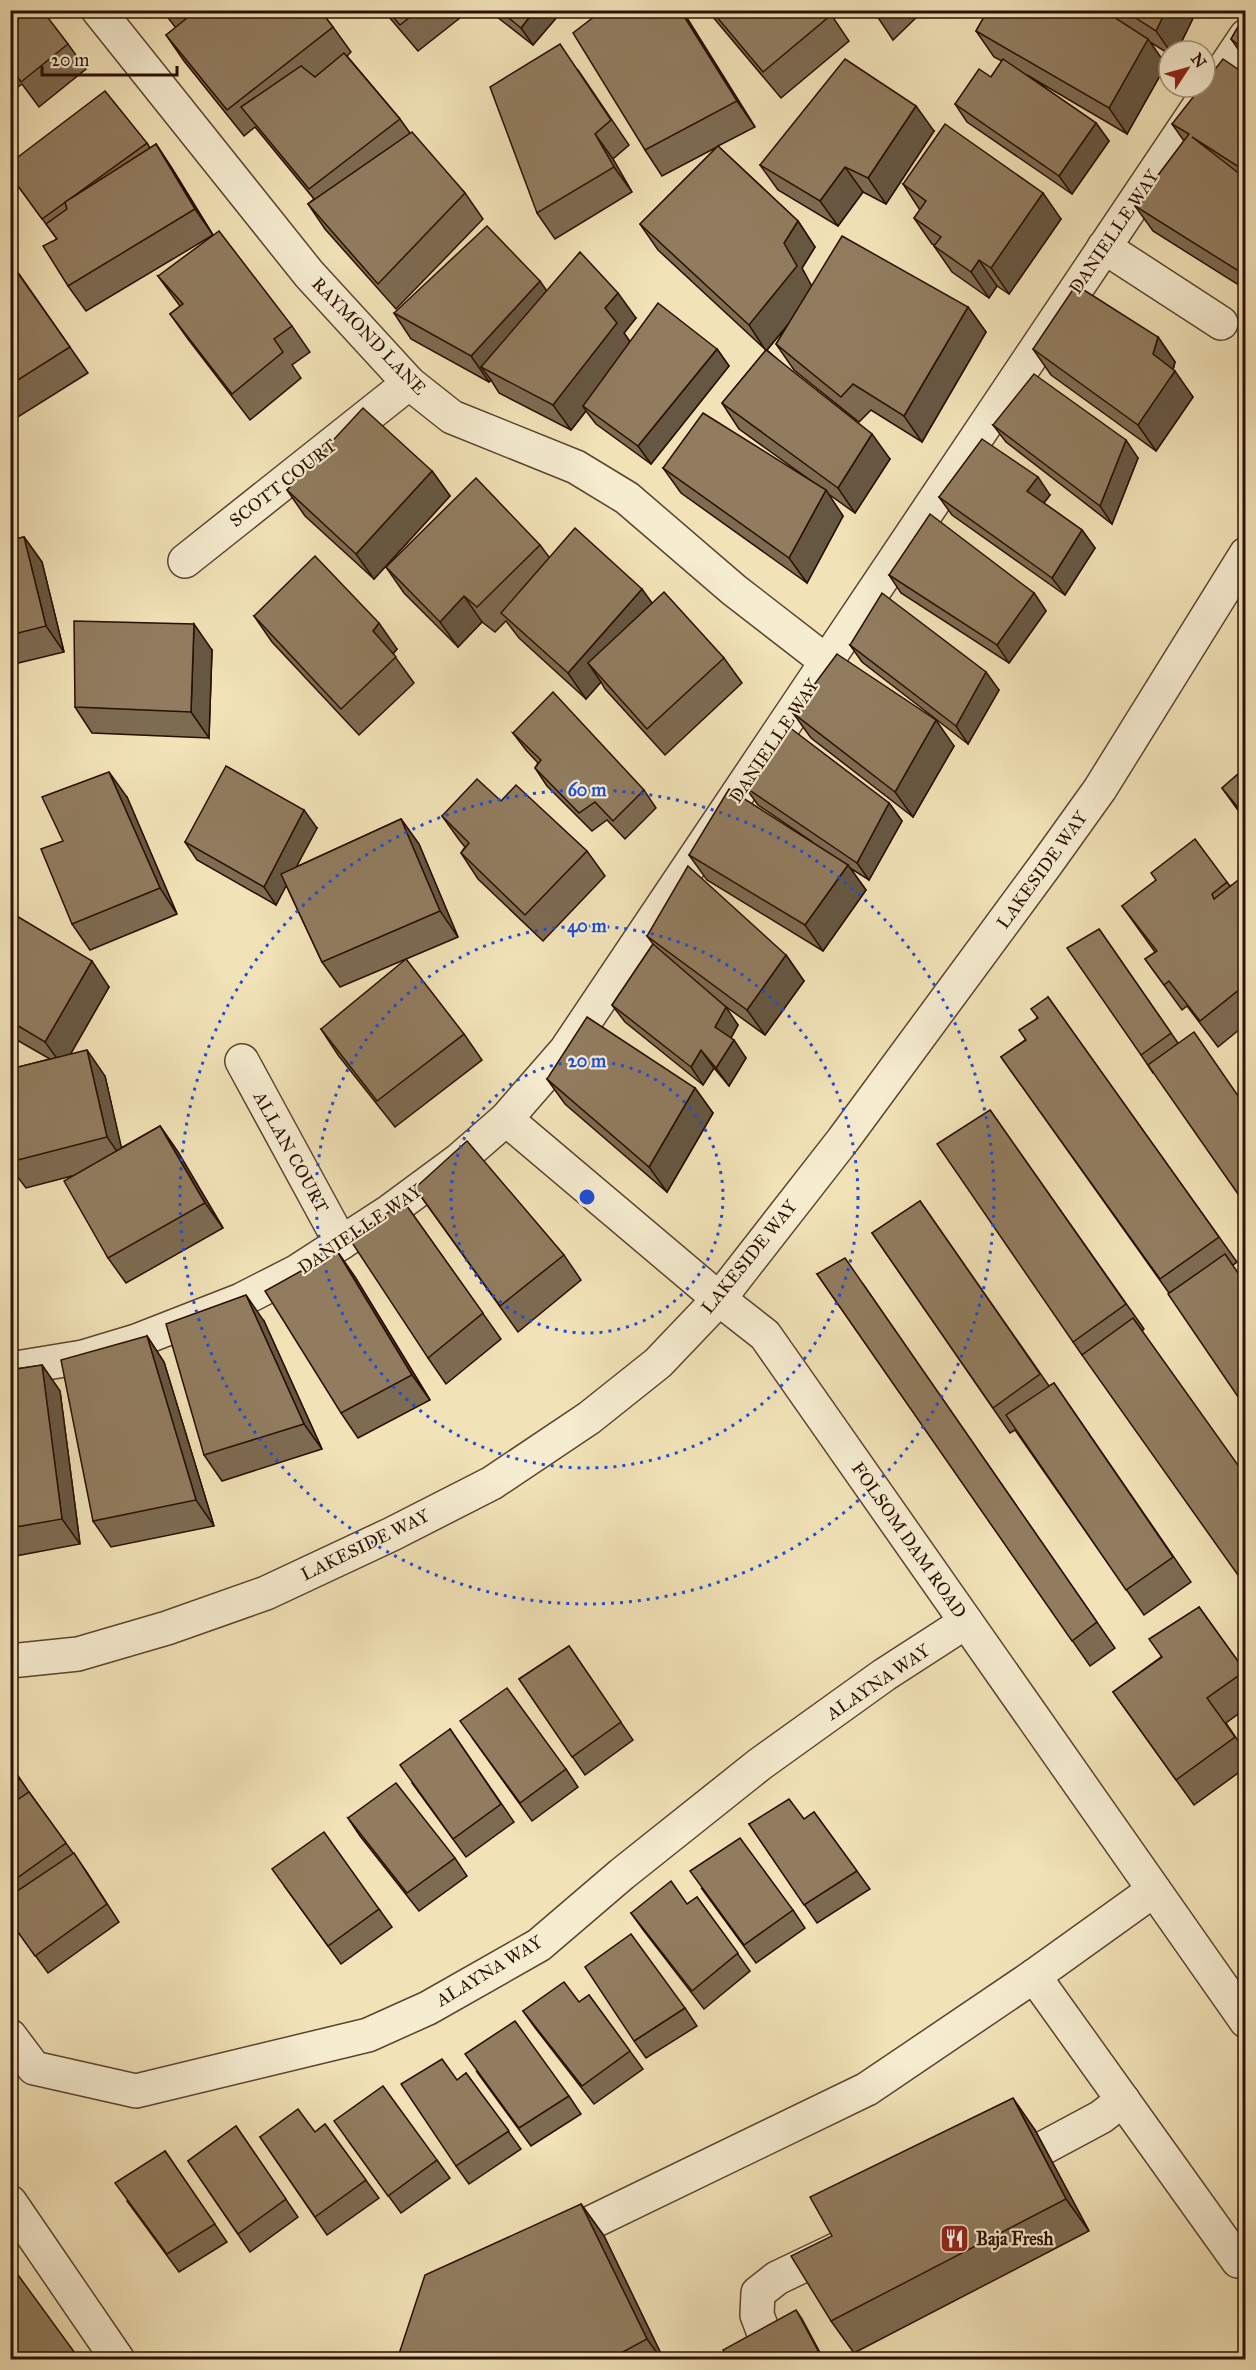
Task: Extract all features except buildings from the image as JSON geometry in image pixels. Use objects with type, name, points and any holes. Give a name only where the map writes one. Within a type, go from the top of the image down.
[{"type":"street","name":"RAYMOND LANE","points":[[98,10],[309,274],[409,383],[452,417],[576,467],[627,498],[734,590],[827,662]]},
{"type":"street","name":"DANIELLE WAY","points":[[10,1369],[83,1357],[136,1341],[241,1300],[296,1272],[390,1211],[459,1160],[506,1119],[566,1050],[1245,36]]},
{"type":"street","points":[[1104,247],[1221,323]]},
{"type":"street","name":"SCOTT COURT","points":[[185,561],[409,383]]},
{"type":"street","name":"LAKESIDE WAY","points":[[10,1661],[78,1654],[167,1628],[266,1593],[392,1534],[492,1483],[590,1418],[658,1363],[718,1299],[922,1034],[1100,789],[1245,554]]},
{"type":"street","name":"ALLAN COURT","points":[[242,1061],[341,1243]]},
{"type":"street","name":"FOLSOM DAM ROAD","points":[[506,1119],[718,1299],[765,1335],[1245,2021]]},
{"type":"street","name":"ALAYNA WAY","points":[[10,2036],[34,2068],[136,2091],[368,2035],[428,2008],[539,1945],[622,1874],[760,1764],[884,1676],[966,1622]]},
{"type":"street","points":[[528,2253],[867,2089],[1034,1976],[1154,1890]]},
{"type":"street","points":[[1034,1976],[1238,2261]]},
{"type":"street","points":[[1045,2147],[1101,2117],[1123,2100]]},
{"type":"street","points":[[10,2202],[118,2360]]},
{"type":"street","points":[[766,2339],[757,2315],[758,2293],[777,2278],[842,2247]]},
{"type":"place","name":"Baja Fresh","points":[[955,2239]]}]
